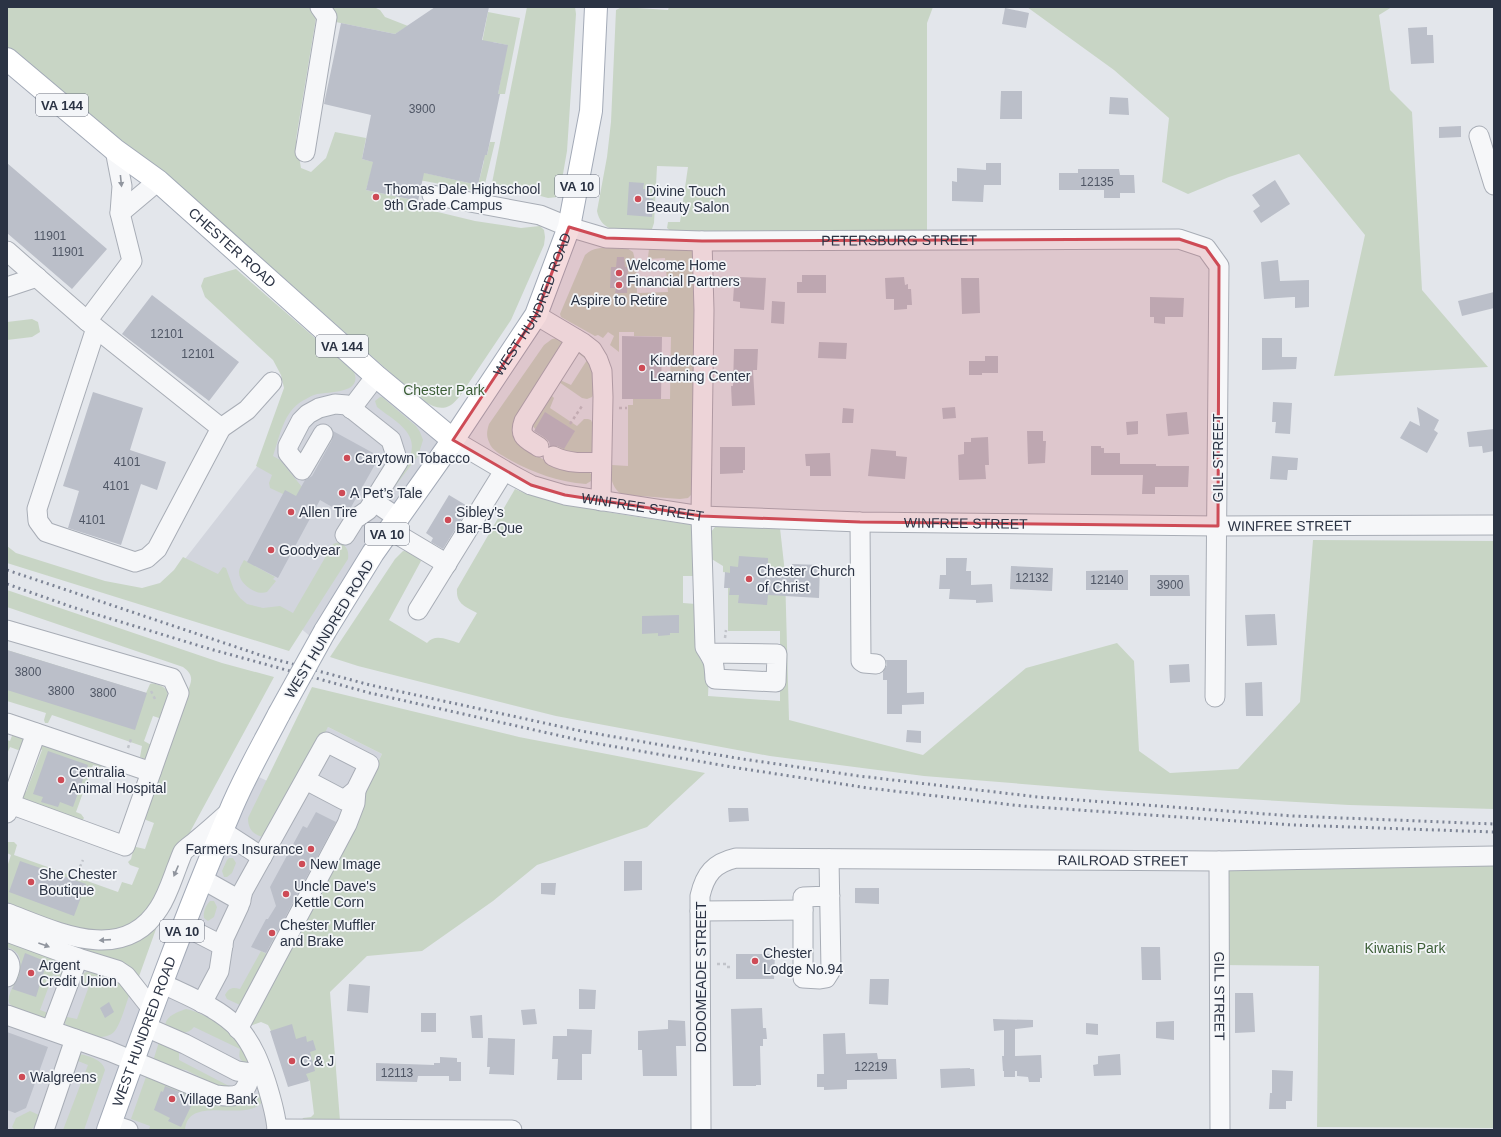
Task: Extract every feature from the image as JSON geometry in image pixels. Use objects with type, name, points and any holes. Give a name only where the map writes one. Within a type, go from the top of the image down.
[{"type":"main road","name":"WEST HUNDRED ROAD","points":[[116,1128],[133,1060],[161,983],[226,822],[279,714],[325,631],[373,553],[453,440],[536,315],[570,226],[591,111],[596,7]]},
{"type":"main road","name":"CHESTER ROAD","points":[[7,59],[116,150],[158,181],[376,376],[453,440]]},
{"type":"street","points":[[305,152],[327,17],[320,7]]},
{"type":"street","points":[[1479,136],[1494,185]]},
{"type":"street","points":[[116,150],[122,186],[120,213],[132,261],[91,324],[37,509],[38,521],[46,532],[135,562],[147,558],[157,549],[221,428],[247,410],[272,382]]},
{"type":"street","points":[[120,213],[158,181]]},
{"type":"street","name":"PETERSBURG STREET","points":[[432,195],[540,214],[606,238],[702,241],[1179,239],[1206,248],[1219,266]]},
{"type":"street","points":[[702,241],[704,310],[701,516],[705,647],[709,653]]},
{"type":"street","points":[[7,251],[91,324],[221,428]]},
{"type":"street","name":"GILL STREET","points":[[1215,697],[1218,526],[1219,266]]},
{"type":"street","points":[[7,287],[37,277]]},
{"type":"street","points":[[536,315],[592,350],[602,371],[601,501]]},
{"type":"street","points":[[576,339],[524,421],[521,428],[522,433],[527,439],[560,460],[570,462],[601,462]]},
{"type":"street","points":[[351,409],[376,376]]},
{"type":"street","points":[[322,434],[302,470],[288,453],[288,446],[301,421],[308,414],[318,408],[335,404],[347,405],[391,440],[398,462],[368,510],[355,518],[345,535]]},
{"type":"street","name":"WINFREE STREET","points":[[453,440],[531,486],[565,495],[701,516],[860,522],[1218,526],[1494,525]]},
{"type":"street","points":[[418,610],[504,471]]},
{"type":"street","points":[[373,501],[394,524],[446,564]]},
{"type":"street","points":[[860,522],[861,660],[864,664],[876,664]]},
{"type":"street","points":[[7,630],[172,678],[179,692],[125,846],[9,808],[36,733]]},
{"type":"street","points":[[7,723],[151,772]]},
{"type":"street","points":[[202,1004],[220,971],[224,938],[244,891],[326,742],[369,764],[356,790],[355,803],[347,824],[238,1029]]},
{"type":"street","points":[[306,780],[344,800],[356,790]]},
{"type":"street","points":[[7,913],[72,937],[100,940],[116,939],[130,934],[142,927],[153,917],[160,906],[183,852],[226,822],[262,857]]},
{"type":"street","name":"RAILROAD STREET","points":[[751,858],[1219,861],[1494,856]]},
{"type":"street","name":"DODOMEADE STREET","points":[[701,1130],[700,896],[703,883],[709,873],[717,865],[727,860],[736,858],[751,858]]},
{"type":"street","points":[[829,859],[830,896],[831,970],[826,978],[803,978],[803,897],[830,896]]},
{"type":"street","name":"GILL STREET","points":[[1219,861],[1220,1130]]},
{"type":"street","points":[[202,879],[241,901]]},
{"type":"street","points":[[700,911],[803,910]]},
{"type":"street","points":[[184,926],[223,946]]},
{"type":"street","points":[[7,932],[78,958],[122,972],[149,1018],[185,1044],[237,1071],[256,1071]]},
{"type":"street","points":[[46,1029],[78,958]]},
{"type":"street","points":[[7,959],[10,964],[7,977]]},
{"type":"street","points":[[161,983],[223,1015],[238,1029],[250,1044],[256,1071],[273,1105],[277,1130],[512,1130]]},
{"type":"street","points":[[7,1015],[133,1060],[216,1095],[232,1097],[242,1093],[256,1071]]},
{"type":"street","points":[[7,1028],[16,1031],[46,1029]]},
{"type":"street","points":[[44,1130],[75,1039]]},
{"type":"path","points":[[570,424],[582,406]]},
{"type":"path","points":[[151,692],[156,699]]},
{"type":"path","points":[[75,878],[82,860]]},
{"type":"path","points":[[727,967],[732,967]]},
{"type":"highlighted area","points":[[569,227],[606,238],[702,241],[1179,239],[1206,248],[1219,266],[1218,526],[860,522],[701,516],[565,495],[531,485],[453,440],[536,315]]},
{"type":"shaded area","points":[[340,344],[453,440],[318,643],[285,615],[252,611],[178,568],[259,464],[289,399]]},
{"type":"shaded area","points":[[328,727],[382,754],[249,1017],[224,1015],[162,983],[250,773],[278,786]]},
{"type":"shaded area","points":[[7,932],[79,958],[151,1009],[161,984],[236,1026],[277,1130],[7,1130]]},
{"type":"green space","name":"Chester Park","points":[[7,7],[374,7],[380,10],[385,17],[408,26],[395,34],[316,18],[296,139],[301,168],[311,172],[326,158],[335,132],[366,138],[362,159],[374,162],[366,190],[418,201],[417,207],[475,221],[521,228],[540,226],[544,230],[544,245],[511,320],[460,396],[451,405],[440,408],[435,407],[420,398],[240,239],[7,48]]},
{"type":"green space","points":[[527,7],[575,7],[576,14],[567,151],[558,197],[548,198],[492,183]]},
{"type":"green space","points":[[622,7],[668,10],[669,7],[933,7],[927,23],[927,234],[705,234],[671,231],[667,228],[668,222],[680,222],[688,167],[657,166],[654,223],[652,229],[648,231],[624,231],[604,225],[597,211],[607,157],[611,122],[616,10]]},
{"type":"green space","points":[[1027,7],[1392,7],[1379,15],[1390,90],[1412,112],[1422,290],[1488,367],[1334,376],[1365,235],[1299,154],[1229,177],[1188,194],[1162,182],[1169,118],[1114,70]]},
{"type":"green space","points":[[488,12],[520,18],[505,94],[498,94],[507,45],[493,42],[481,48]]},
{"type":"green space","points":[[490,142],[495,142],[483,192],[419,180],[421,172],[478,185],[484,161],[482,154],[487,155]]},
{"type":"green space","points":[[625,247],[633,252],[636,264],[637,293],[668,292],[665,258],[649,259],[649,249],[675,247],[697,251],[694,488],[692,494],[688,498],[680,499],[623,495],[615,488],[611,476],[612,465],[628,466],[628,405],[633,405],[633,399],[670,399],[671,337],[634,336],[634,332],[619,332],[619,352],[610,345],[614,336],[608,332],[603,338],[598,335],[595,336],[561,317],[560,314],[585,255],[594,249]]},
{"type":"green space","points":[[236,269],[354,372],[355,379],[353,385],[349,388],[342,391],[314,395],[298,404],[293,409],[282,428],[273,456],[280,460],[302,487],[320,500],[283,494],[270,488],[269,483],[272,475],[256,466],[284,388],[281,375],[273,360],[205,297],[201,286],[204,278]]},
{"type":"green space","points":[[32,319],[38,322],[40,332],[32,337],[7,340],[7,322]]},
{"type":"green space","points":[[558,338],[565,343],[523,447],[554,466],[587,470],[591,474],[591,481],[586,484],[556,479],[519,465],[495,450],[490,445],[487,438],[489,424],[544,345],[552,339]]},
{"type":"green space","points":[[578,350],[593,359],[594,393],[592,397],[587,399],[582,398],[559,382],[560,380],[571,385],[587,360],[578,353]]},
{"type":"green space","points":[[549,396],[554,398],[550,408],[577,426],[584,419],[591,420],[594,437],[593,447],[590,454],[572,454],[545,438],[534,428],[532,424]]},
{"type":"green space","points":[[382,397],[416,426],[423,440],[418,456],[393,487],[391,484],[409,458],[412,449],[411,441],[404,428],[377,407],[375,401]]},
{"type":"green space","points":[[515,489],[527,494],[579,507],[628,516],[694,525],[696,576],[683,576],[683,603],[696,604],[697,653],[709,674],[708,696],[780,701],[780,631],[728,631],[728,573],[723,572],[723,566],[710,558],[710,533],[715,527],[720,525],[780,528],[785,573],[789,720],[923,755],[1026,668],[1117,643],[1134,661],[1139,751],[1170,773],[1238,769],[1300,702],[1313,540],[1494,541],[1494,809],[1349,805],[1109,791],[924,776],[770,756],[556,716],[358,666],[330,657],[395,559],[403,551],[413,553],[421,561],[389,620],[427,643],[434,638],[438,638],[459,643],[477,613],[462,604],[458,598],[457,589]]},
{"type":"green space","points":[[339,542],[347,549],[348,559],[289,651],[7,563],[7,546],[16,553],[105,581],[142,588],[160,583],[174,570],[183,557],[218,574],[223,567],[226,568],[234,590],[247,604],[263,608],[280,606],[293,613],[333,544]]},
{"type":"green space","points":[[244,560],[275,577],[273,579],[276,581],[267,592],[263,593],[253,591],[242,581],[239,570]]},
{"type":"green space","points":[[7,590],[222,663],[274,677],[190,832],[152,909],[123,931],[85,933],[7,905],[7,867],[11,855],[7,853],[7,842],[14,842],[17,845],[14,855],[118,892],[122,882],[132,885],[139,868],[130,865],[128,862],[131,859],[134,847],[145,849],[154,823],[144,818],[190,685],[190,675],[183,667],[7,607]]},
{"type":"green space","points":[[7,650],[146,693],[150,684],[164,687],[167,691],[168,699],[162,719],[153,716],[144,741],[153,746],[147,760],[140,757],[142,746],[52,715],[48,723],[45,723],[44,720],[46,713],[7,701]]},
{"type":"green space","points":[[312,687],[519,737],[705,773],[647,827],[537,865],[493,901],[422,951],[367,956],[330,992],[340,1121],[302,1120],[303,1118],[311,1117],[314,1114],[310,1081],[285,1058],[268,1025],[261,1022],[247,1027],[382,754],[328,727],[272,831],[264,837],[254,833],[250,828],[248,818]]},
{"type":"green space","points":[[13,733],[23,736],[24,740],[21,749],[18,750],[10,747],[7,754],[7,740],[10,741]]},
{"type":"green space","points":[[38,744],[105,765],[100,767],[93,765],[76,812],[81,814],[84,818],[82,821],[23,803],[20,794],[22,792],[26,792],[42,750],[39,748]]},
{"type":"green space","name":"Kiwanis Park","points":[[1494,854],[1494,1128],[1317,1127],[1319,966],[1219,965],[1219,868]]},
{"type":"green space","points":[[229,858],[233,858],[236,863],[232,873],[227,877],[224,877],[222,871]]},
{"type":"green space","points":[[210,901],[214,901],[217,907],[214,917],[208,921],[204,918],[204,913]]},
{"type":"green space","points":[[7,924],[77,944],[155,927],[156,929],[137,982]]},
{"type":"green space","points":[[7,939],[58,959],[65,969],[61,978],[53,975],[40,1010],[48,1013],[47,1019],[13,1007],[9,1003],[11,990],[20,966],[20,958],[16,952],[7,947]]},
{"type":"green space","points":[[261,951],[267,954],[240,1005],[227,999],[225,995],[229,989],[240,989]]},
{"type":"green space","points":[[89,970],[116,974],[130,993],[117,1028],[114,1032],[107,1036],[99,1037],[67,1026],[64,1022],[67,1017],[77,1019],[89,986],[79,982],[80,976]]},
{"type":"green space","points":[[186,1009],[200,1013],[229,1031],[239,1042],[249,1062],[243,1062],[240,1059],[240,1049],[194,1027],[187,1032],[180,1033],[168,1028],[165,1025],[170,1016]]},
{"type":"green space","points":[[159,1042],[179,1050],[179,1060],[233,1087],[221,1088],[186,1070],[171,1068],[153,1061]]},
{"type":"green space","points":[[80,1054],[99,1061],[105,1070],[84,1130],[63,1130],[88,1065],[78,1061],[78,1055]]},
{"type":"green space","points":[[147,1074],[217,1103],[248,1103],[257,1099],[260,1088],[263,1101],[255,1107],[244,1110],[207,1111],[196,1113],[189,1119],[185,1130],[149,1130],[150,1126],[131,1119]]},
{"type":"green space","points":[[30,1111],[39,1115],[36,1126],[30,1130],[14,1129],[12,1127],[16,1118]]},
{"type":"building","points":[[435,7],[489,7],[482,40],[508,45],[498,94],[500,94],[487,155],[485,155],[478,185],[424,173],[418,201],[366,190],[373,162],[362,159],[371,115],[324,104],[341,23],[395,34]]},
{"type":"building","points":[[1005,8],[1029,13],[1026,28],[1002,24]]},
{"type":"building","points":[[1427,27],[1427,35],[1433,35],[1434,63],[1411,64],[1408,28]]},
{"type":"building","points":[[1001,91],[1022,91],[1022,119],[1000,119]]},
{"type":"building","points":[[1110,97],[1128,98],[1129,115],[1109,114]]},
{"type":"building","points":[[1461,126],[1461,137],[1439,138],[1439,127]]},
{"type":"building","points":[[7,163],[107,249],[72,289],[7,233]]},
{"type":"building","points":[[986,163],[1001,163],[1001,185],[984,185],[983,202],[952,201],[952,181],[957,182],[957,168],[986,170]]},
{"type":"building","points":[[1078,169],[1119,169],[1120,175],[1134,175],[1135,193],[1120,193],[1120,198],[1104,198],[1104,190],[1059,190],[1059,173],[1078,173]]},
{"type":"building","points":[[1275,180],[1290,204],[1261,223],[1253,211],[1260,206],[1252,195]]},
{"type":"building","name":"Divine Touch Beauty Salon","points":[[629,182],[644,183],[643,189],[650,189],[649,199],[653,199],[652,217],[627,215]]},
{"type":"building","points":[[617,257],[624,257],[625,267],[628,267],[627,293],[615,293],[616,288],[610,288],[611,267],[616,267]]},
{"type":"building","points":[[1278,260],[1280,281],[1309,280],[1309,307],[1295,308],[1295,297],[1264,299],[1261,262]]},
{"type":"building","points":[[802,275],[826,275],[826,293],[797,293],[797,282],[802,282]]},
{"type":"building","points":[[740,277],[766,278],[764,310],[740,308],[740,302],[733,301],[734,286],[740,286]]},
{"type":"building","points":[[904,277],[905,285],[908,284],[908,289],[911,289],[912,305],[907,305],[907,309],[894,310],[894,299],[886,299],[885,278]]},
{"type":"building","points":[[961,278],[979,278],[980,313],[962,314]]},
{"type":"building","points":[[1494,292],[1494,308],[1462,316],[1458,301]]},
{"type":"building","points":[[152,295],[239,362],[209,401],[122,334]]},
{"type":"building","points":[[1150,297],[1184,298],[1183,317],[1165,317],[1165,324],[1154,323],[1154,317],[1150,317]]},
{"type":"building","points":[[772,301],[785,302],[784,324],[771,323]]},
{"type":"building","name":"Kindercare Learning Center","points":[[622,336],[662,337],[661,399],[622,399]]},
{"type":"building","points":[[1262,338],[1282,338],[1282,357],[1297,357],[1296,369],[1262,370]]},
{"type":"building","points":[[819,342],[847,343],[846,359],[818,358]]},
{"type":"building","points":[[734,349],[758,349],[757,370],[753,370],[755,405],[732,406],[731,386],[733,386]]},
{"type":"building","points":[[985,356],[998,356],[998,373],[969,375],[969,361],[985,361]]},
{"type":"building","points":[[93,392],[143,408],[130,450],[166,462],[157,490],[141,484],[121,545],[68,528],[79,491],[63,486]]},
{"type":"building","points":[[1273,402],[1292,403],[1290,434],[1275,433],[1276,422],[1272,422]]},
{"type":"building","points":[[955,407],[956,418],[943,419],[942,408]]},
{"type":"building","points":[[1417,407],[1439,420],[1434,430],[1438,433],[1427,453],[1400,438],[1410,421],[1420,426]]},
{"type":"building","points":[[843,408],[854,409],[853,423],[842,423]]},
{"type":"building","points":[[545,412],[575,431],[564,449],[557,446],[550,446],[549,442],[545,438],[534,431]]},
{"type":"building","points":[[1187,412],[1189,434],[1168,436],[1166,414]]},
{"type":"building","points":[[1138,421],[1138,434],[1127,435],[1126,422]]},
{"type":"building","points":[[1494,429],[1494,451],[1483,453],[1482,446],[1469,447],[1467,432]]},
{"type":"building","points":[[333,431],[375,454],[377,461],[350,509],[347,511],[340,508],[339,511],[320,500],[278,578],[247,562],[285,490],[296,496],[305,480],[312,476],[332,440]]},
{"type":"building","points":[[1027,431],[1043,431],[1043,441],[1046,441],[1045,463],[1028,464]]},
{"type":"building","points":[[988,437],[989,465],[985,465],[986,479],[959,480],[958,455],[964,454],[964,442],[971,442],[971,438]]},
{"type":"building","points":[[1091,446],[1101,446],[1101,448],[1104,448],[1104,453],[1120,453],[1120,464],[1189,466],[1188,487],[1155,487],[1155,494],[1142,494],[1143,475],[1091,475]]},
{"type":"building","points":[[720,447],[745,447],[745,470],[743,470],[743,473],[720,474]]},
{"type":"building","points":[[871,449],[896,451],[896,456],[907,457],[905,479],[868,476]]},
{"type":"building","points":[[830,453],[831,476],[810,476],[810,466],[806,466],[805,454]]},
{"type":"building","points":[[1272,456],[1298,458],[1297,470],[1288,470],[1287,480],[1270,479]]},
{"type":"building","name":"Sibley's Bar-B-Que","points":[[449,495],[469,507],[443,549],[431,542],[433,538],[426,533]]},
{"type":"building","points":[[739,556],[768,558],[768,567],[792,568],[792,564],[820,565],[819,598],[768,595],[767,605],[738,603],[739,595],[729,595],[730,588],[724,588],[725,572],[730,573],[730,566],[738,567]]},
{"type":"building","points":[[946,558],[967,558],[966,571],[971,571],[971,585],[992,584],[993,602],[976,603],[976,600],[949,599],[950,589],[939,589],[940,575],[946,575]]},
{"type":"building","points":[[1011,566],[1053,568],[1052,591],[1010,589]]},
{"type":"building","points":[[1128,570],[1128,590],[1086,590],[1086,571]]},
{"type":"building","points":[[1150,575],[1189,575],[1190,596],[1150,596]]},
{"type":"building","points":[[1275,614],[1277,645],[1247,646],[1245,615]]},
{"type":"building","points":[[679,615],[679,633],[670,633],[670,635],[658,636],[658,633],[642,634],[642,616]]},
{"type":"building","points":[[7,650],[147,693],[135,730],[7,690]]},
{"type":"building","points":[[886,660],[907,660],[907,693],[924,692],[924,704],[902,705],[902,714],[887,714],[887,680],[883,680],[883,672],[887,665]]},
{"type":"building","points":[[1189,664],[1190,682],[1170,683],[1169,665]]},
{"type":"building","points":[[1262,682],[1263,716],[1246,716],[1245,683]]},
{"type":"building","points":[[907,730],[921,731],[921,743],[906,742]]},
{"type":"building","name":"Centralia Animal Hospital","points":[[48,751],[88,765],[73,807],[60,802],[58,807],[41,802],[43,797],[33,794]]},
{"type":"building","points":[[728,808],[748,808],[749,821],[729,822]]},
{"type":"building","points":[[316,812],[336,822],[266,953],[251,947],[266,919],[268,919],[276,906],[270,887],[303,826],[307,828]]},
{"type":"building","points":[[20,861],[86,884],[74,916],[9,892]]},
{"type":"building","points":[[624,861],[642,861],[642,890],[624,891]]},
{"type":"building","points":[[541,883],[556,883],[555,895],[541,894]]},
{"type":"building","points":[[855,888],[879,888],[879,904],[855,903]]},
{"type":"building","points":[[1141,947],[1160,947],[1161,980],[1142,980]]},
{"type":"building","name":"Argent Credit Union","points":[[25,953],[47,962],[36,997],[12,989],[19,976]]},
{"type":"building","name":"Chester Lodge No.94","points":[[736,954],[775,954],[774,979],[736,979]]},
{"type":"building","points":[[870,979],[889,979],[888,1005],[869,1004]]},
{"type":"building","points":[[349,984],[370,986],[368,1013],[347,1011]]},
{"type":"building","points":[[579,989],[596,990],[595,1009],[579,1009]]},
{"type":"building","points":[[1235,993],[1253,993],[1255,1032],[1235,1033]]},
{"type":"building","points":[[109,1002],[114,1012],[105,1018],[100,1008]]},
{"type":"building","points":[[762,1008],[763,1028],[766,1028],[767,1039],[763,1039],[763,1046],[760,1046],[761,1085],[733,1086],[731,1009]]},
{"type":"building","points":[[535,1009],[537,1024],[523,1025],[521,1010]]},
{"type":"building","points":[[421,1013],[436,1013],[436,1032],[421,1032]]},
{"type":"building","points":[[482,1015],[483,1038],[472,1038],[470,1016]]},
{"type":"building","points":[[993,1019],[1033,1020],[1033,1027],[1015,1029],[1015,1056],[1041,1055],[1042,1078],[1040,1078],[1040,1082],[1029,1082],[1028,1077],[1017,1076],[1017,1071],[1015,1071],[1015,1077],[1004,1077],[1002,1056],[1004,1056],[1004,1030],[994,1031]]},
{"type":"building","points":[[668,1020],[685,1021],[686,1046],[676,1046],[677,1076],[643,1076],[642,1050],[638,1050],[638,1031],[668,1029]]},
{"type":"building","points":[[1174,1021],[1174,1040],[1156,1038],[1156,1022]]},
{"type":"building","points":[[1086,1023],[1098,1024],[1098,1035],[1086,1034]]},
{"type":"building","points":[[292,1024],[296,1039],[306,1036],[307,1042],[313,1040],[316,1050],[310,1052],[315,1071],[306,1074],[309,1081],[288,1087],[270,1031]]},
{"type":"building","points":[[567,1029],[592,1030],[591,1054],[582,1054],[582,1080],[557,1080],[558,1059],[552,1059],[553,1036],[567,1036]]},
{"type":"building","name":"Walgreens","points":[[7,1032],[48,1047],[26,1108],[15,1113],[7,1110]]},
{"type":"building","points":[[845,1033],[846,1054],[877,1053],[878,1059],[896,1059],[897,1079],[847,1080],[847,1089],[824,1090],[824,1087],[817,1087],[817,1074],[824,1074],[823,1034]]},
{"type":"building","points":[[488,1038],[515,1039],[514,1075],[489,1074],[490,1067],[487,1067]]},
{"type":"building","points":[[1120,1054],[1121,1075],[1094,1076],[1093,1065],[1098,1064],[1098,1056]]},
{"type":"building","points":[[440,1057],[457,1058],[457,1062],[461,1062],[461,1081],[449,1081],[449,1076],[418,1076],[417,1082],[376,1081],[376,1063],[434,1065],[434,1063],[440,1063]]},
{"type":"building","points":[[940,1069],[974,1069],[975,1086],[941,1088]]},
{"type":"building","points":[[1272,1070],[1293,1071],[1292,1101],[1286,1101],[1286,1109],[1269,1109],[1270,1093],[1272,1093]]},
{"type":"building","name":"Village Bank","points":[[165,1086],[185,1094],[184,1097],[193,1102],[181,1127],[168,1121],[170,1118],[154,1110],[161,1091],[163,1092]]},
{"type":"railway","points":[[7,570],[263,656],[370,685],[581,731],[736,758],[859,776],[1038,797],[1293,816],[1494,824]]},
{"type":"railway","points":[[7,584],[72,607],[210,649],[370,693],[588,742],[738,768],[868,788],[1022,806],[1293,825],[1494,832]]},
{"type":"place","name":"Thomas Dale Highschool 9th Grade Campus","points":[[376,197]]},
{"type":"place","name":"Divine Touch Beauty Salon","points":[[638,199]]},
{"type":"place","name":"Welcome Home Financial Partners","points":[[619,273]]},
{"type":"place","name":"Aspire to Retire","points":[[619,285]]},
{"type":"place","name":"Kindercare Learning Center","points":[[642,368]]},
{"type":"place","name":"Carytown Tobacco","points":[[347,458]]},
{"type":"place","name":"A Pet’s Tale","points":[[342,493]]},
{"type":"place","name":"Allen Tire","points":[[291,512]]},
{"type":"place","name":"Sibley's Bar-B-Que","points":[[448,520]]},
{"type":"place","name":"Goodyear","points":[[271,550]]},
{"type":"place","name":"Chester Church of Christ","points":[[749,579]]},
{"type":"place","name":"Centralia Animal Hospital","points":[[61,780]]},
{"type":"place","name":"Farmers Insurance","points":[[311,849]]},
{"type":"place","name":"New Image","points":[[302,864]]},
{"type":"place","name":"She Chester Boutique","points":[[31,882]]},
{"type":"place","name":"Uncle Dave's Kettle Corn","points":[[286,894]]},
{"type":"place","name":"Chester Muffler and Brake","points":[[272,933]]},
{"type":"place","name":"Chester Lodge No.94","points":[[755,961]]},
{"type":"place","name":"Argent Credit Union","points":[[31,973]]},
{"type":"place","name":"C & J","points":[[292,1061]]},
{"type":"place","name":"Walgreens","points":[[22,1077]]},
{"type":"place","name":"Village Bank","points":[[172,1099]]}]
